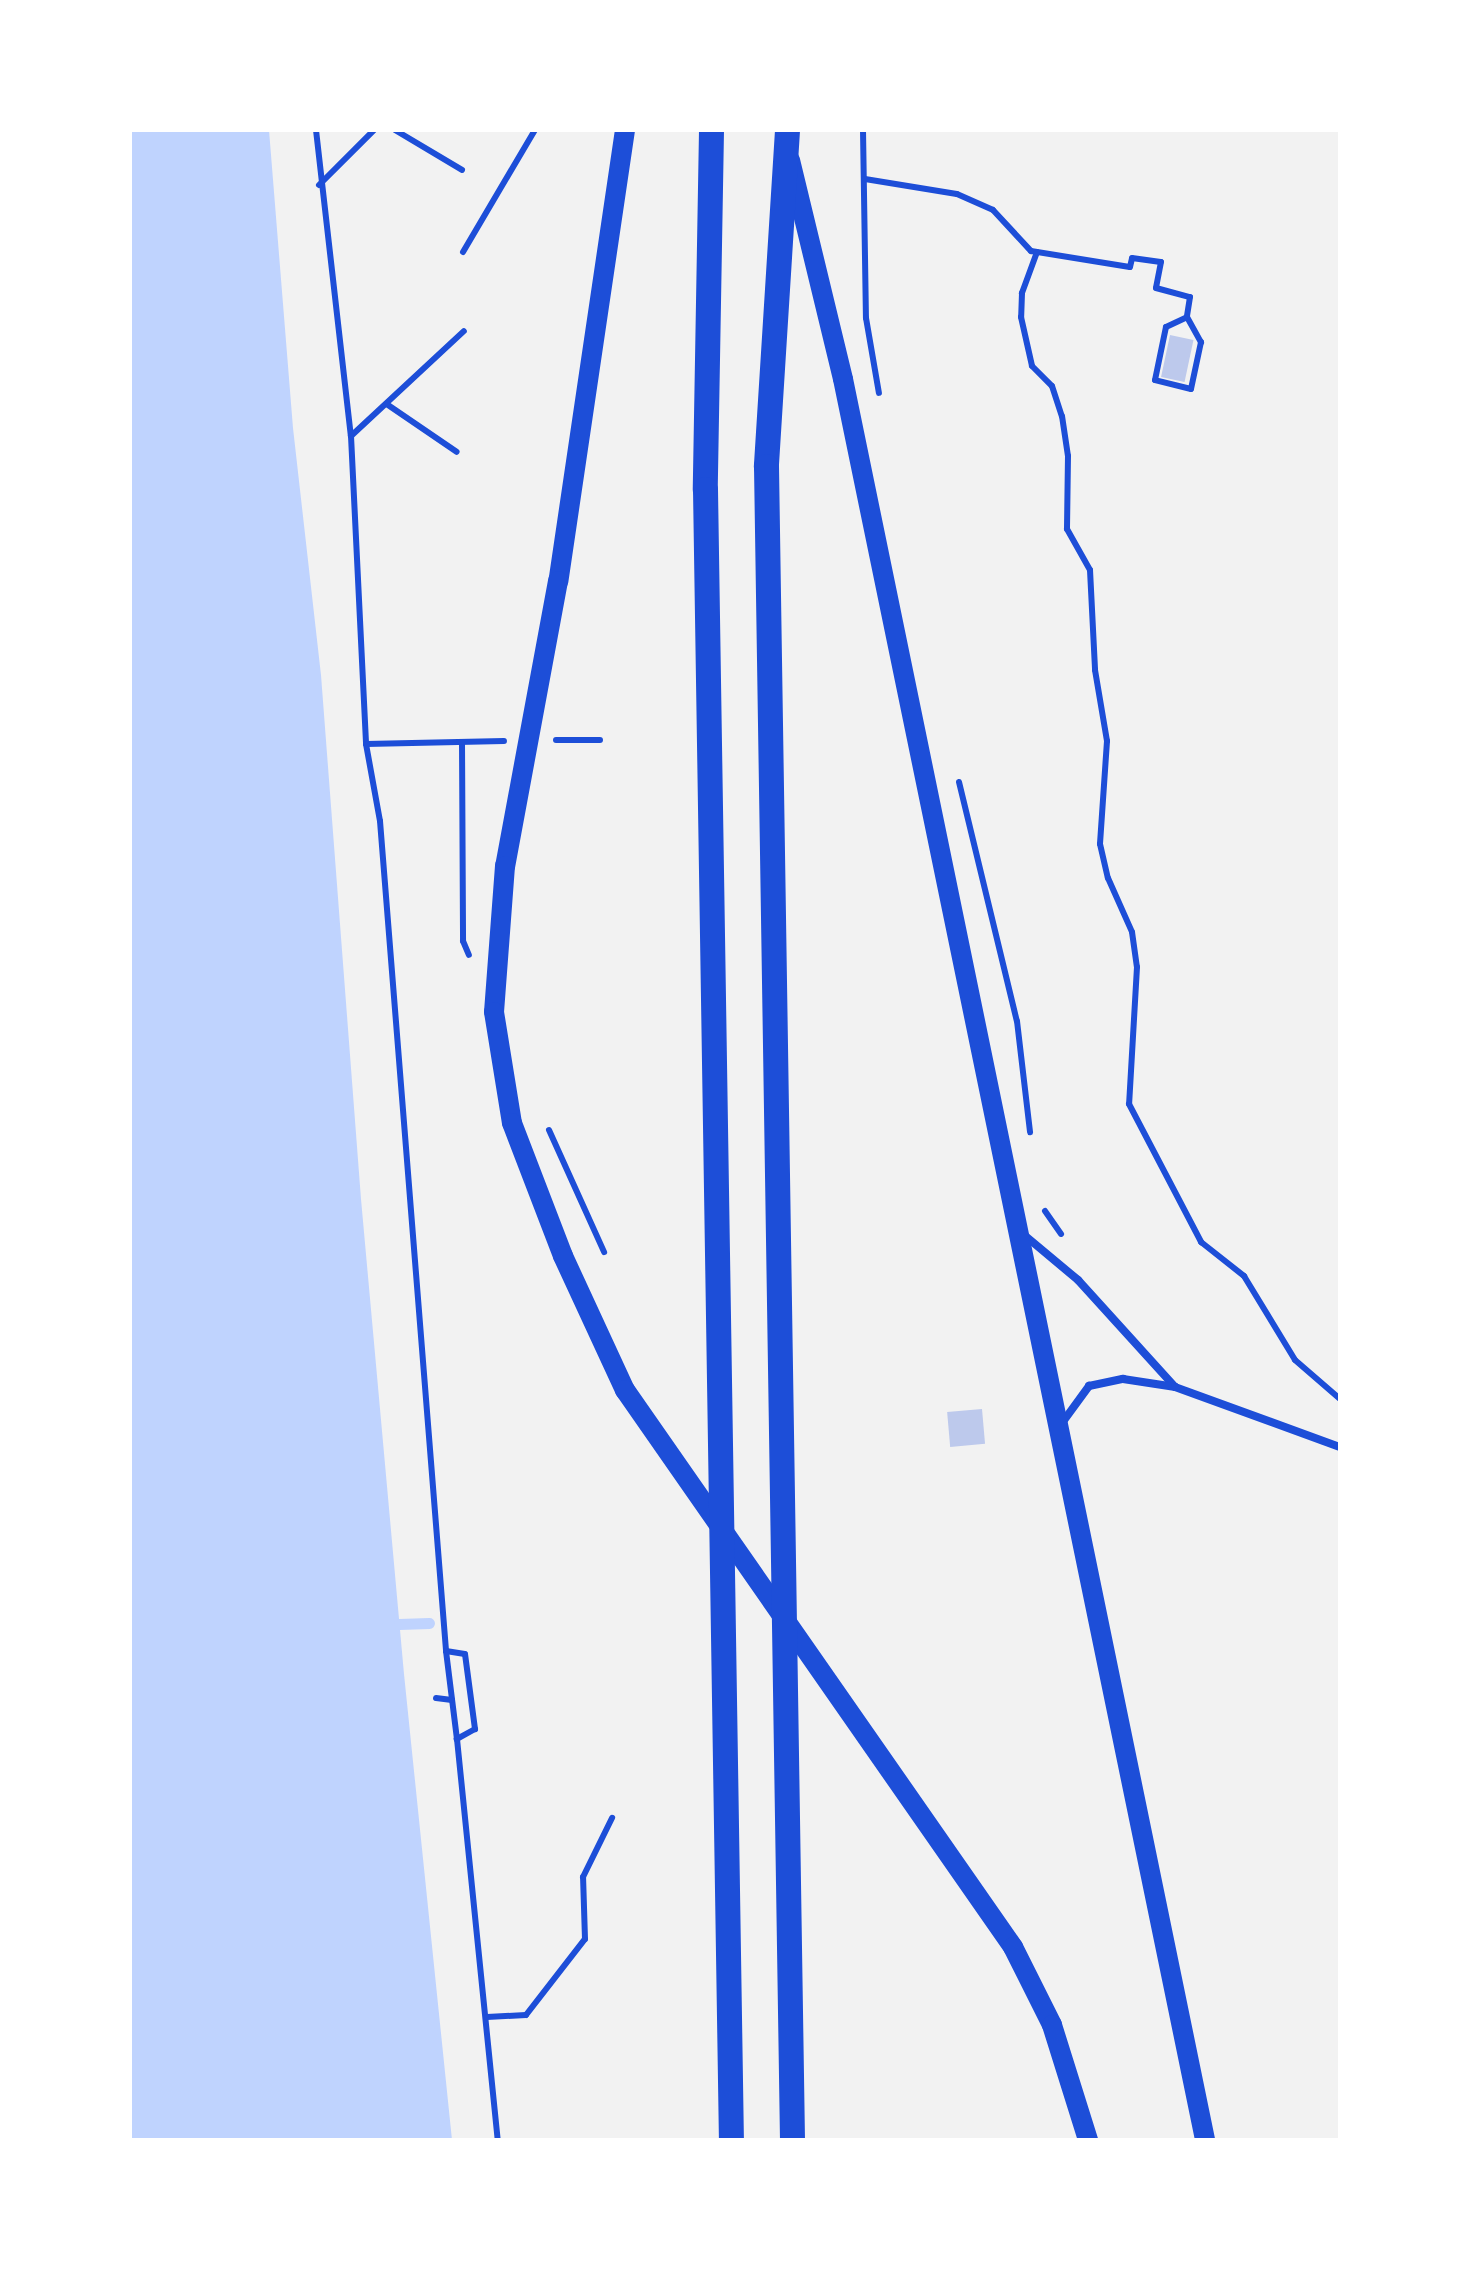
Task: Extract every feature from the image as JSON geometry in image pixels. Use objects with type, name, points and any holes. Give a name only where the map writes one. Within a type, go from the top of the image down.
[{"type":"main road","points":[[625,130],[558,581],[505,866],[494,1012],[512,1123],[562,1256],[625,1390],[1013,1947],[1052,2025],[1088,2140]]},
{"type":"main road","points":[[711,130],[706,527],[732,2140]]},
{"type":"main road","points":[[786,137],[843,379],[1205,2140]]},
{"type":"main road","points":[[786,137],[766,466],[792,2140]]},
{"type":"lane","points":[[1020,1232],[1078,1280],[1174,1387]]},
{"type":"lane","points":[[1059,1426],[1090,1386],[1124,1379],[1174,1387],[1340,1447]]},
{"type":"path","points":[[316,130],[319,185],[351,436],[366,744],[380,822],[446,1651],[498,2140]]},
{"type":"path","points":[[319,185],[374,130]]},
{"type":"path","points":[[395,130],[462,170]]},
{"type":"path","points":[[463,252],[535,130]]},
{"type":"path","points":[[863,130],[866,318],[879,396]]},
{"type":"path","points":[[865,179],[956,194],[993,210],[1010,232],[1037,252],[1130,267],[1132,258],[1161,262],[1156,288],[1190,296],[1187,317],[1201,342],[1191,389],[1156,380],[1166,328],[1187,317]]},
{"type":"path","points":[[1037,252],[1022,293],[1021,317],[1032,366],[1052,386],[1062,416],[1068,456],[1067,529],[1090,570],[1095,670],[1107,740],[1100,844],[1108,878],[1132,932],[1137,967],[1129,1104],[1182,1200],[1200,1242],[1244,1276],[1295,1360],[1340,1400]]},
{"type":"path","points":[[351,436],[464,330]]},
{"type":"path","points":[[388,405],[457,452]]},
{"type":"path","points":[[366,744],[508,740]]},
{"type":"path","points":[[542,740],[600,740]]},
{"type":"path","points":[[958,779],[1017,1021],[1032,1146]]},
{"type":"path","points":[[1038,1200],[1064,1239]]},
{"type":"path","points":[[446,1651],[465,1654],[476,1728],[456,1740]]},
{"type":"path","points":[[436,1698],[452,1700]]},
{"type":"path","points":[[486,2017],[526,2016],[585,1939],[583,1877],[612,1818]]},
{"type":"water","points":[[130,130],[269,130],[293,428],[321,675],[361,1199],[404,1674],[452,2140],[130,2140]]},
{"type":"building","points":[[1170,335],[1193,340],[1185,382],[1161,377]]},
{"type":"building","points":[[982,1409],[985,1444],[950,1447],[947,1412]]},
{"type":"waterway","points":[[399,1624],[429,1623]]}]
